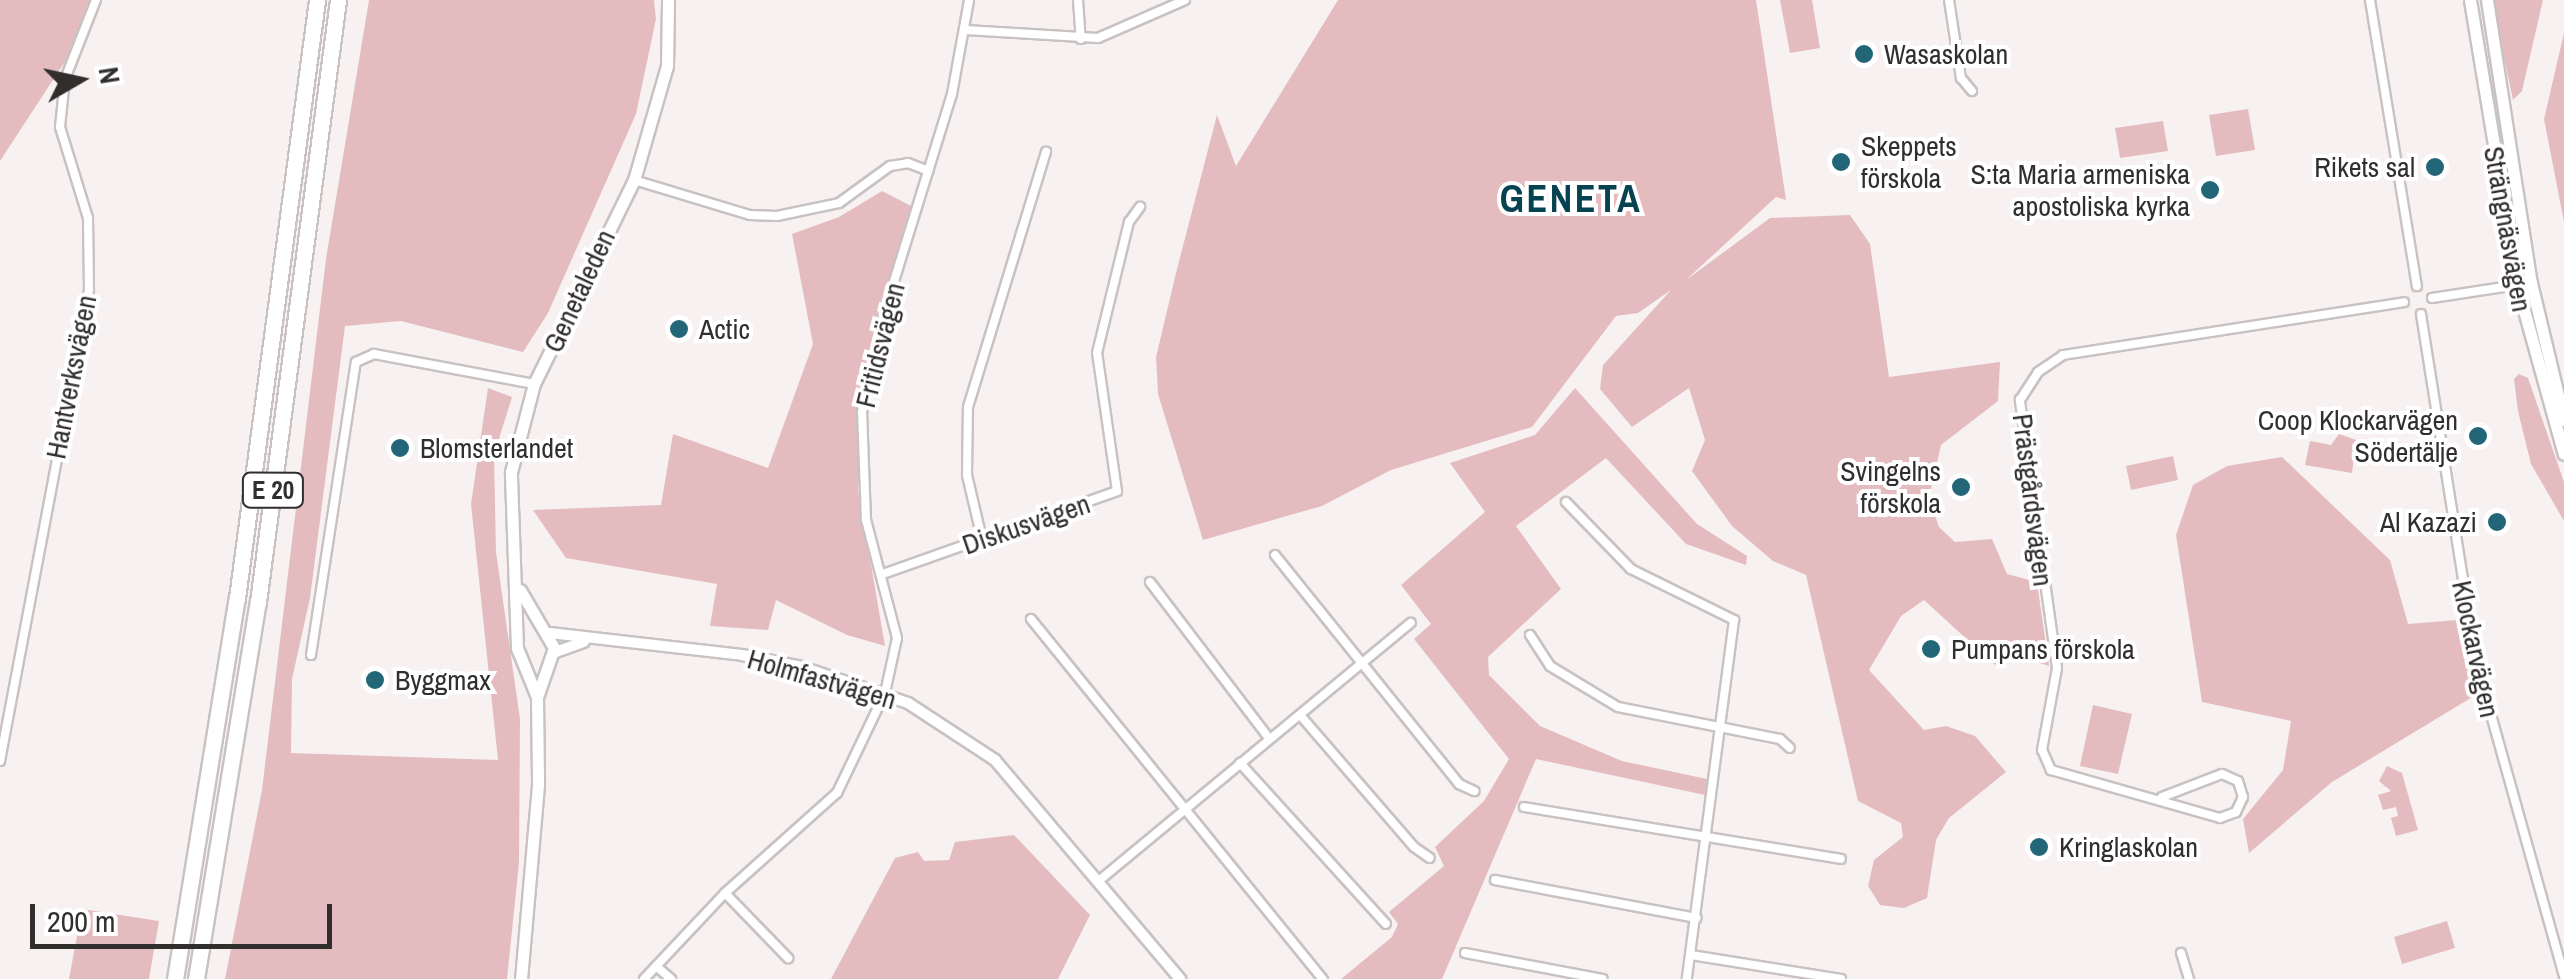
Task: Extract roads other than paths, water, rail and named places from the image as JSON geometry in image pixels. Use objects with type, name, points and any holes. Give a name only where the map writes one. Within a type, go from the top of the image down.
[{"type":"highway","name":"E 20","points":[[175,979],[237,598],[317,0]]},
{"type":"highway","name":"E 20","points":[[196,979],[258,602],[338,0]]},
{"type":"main road","name":"Genetaleden","points":[[536,697],[521,658],[518,586],[508,519],[512,472],[534,384],[634,180],[666,66],[668,0]]},
{"type":"main road","name":"Strängnäsvägen","points":[[2470,0],[2517,285],[2564,454]]},
{"type":"main road","name":"Strängnäsvägen","points":[[2488,0],[2531,283],[2564,420]]},
{"type":"main road","name":"Genetaleden","points":[[518,586],[545,630],[549,657],[536,697],[538,785],[521,979]]},
{"type":"main road","points":[[521,633],[545,630]]},
{"type":"main road","points":[[521,658],[549,657]]},
{"type":"street","name":"Hantverksvägen","points":[[0,761],[88,289],[88,218],[60,127],[65,79],[96,0]]},
{"type":"street","name":"Fritidsvägen","points":[[644,979],[725,893],[837,793],[885,693],[897,638],[884,574],[866,520],[862,412],[886,304],[929,171],[966,30],[969,0]]},
{"type":"street","points":[[1078,0],[1081,39]]},
{"type":"street","points":[[966,30],[1081,39],[1122,30],[1185,0]]},
{"type":"street","points":[[1948,0],[1960,78],[1972,91]]},
{"type":"street","points":[[2370,0],[2416,286],[2432,298],[2531,283]]},
{"type":"street","points":[[982,539],[967,475],[968,407],[1046,152]]},
{"type":"street","points":[[634,180],[750,215],[777,216],[839,203],[890,166],[908,163],[929,171]]},
{"type":"street","name":"Diskusvägen","points":[[884,574],[1106,496],[1120,485],[1100,409],[1096,354],[1129,222],[1140,207]]},
{"type":"street","points":[[2416,286],[2404,302],[2421,314],[2432,298]]},
{"type":"street","name":"Prästgårdsvägen","points":[[2162,798],[2222,774],[2238,781],[2243,797],[2236,812],[2220,818],[2162,798],[2051,770],[2042,750],[2057,668],[2020,400],[2034,377],[2062,354],[2404,302]]},
{"type":"street","name":"Klockarvägen","points":[[2421,314],[2476,661],[2564,978]]},
{"type":"street","points":[[310,655],[356,362],[374,354],[534,384]]},
{"type":"street","points":[[1566,502],[1631,569],[1736,627],[1687,979]]},
{"type":"street","points":[[1275,556],[1459,784],[1474,791]]},
{"type":"street","points":[[1150,582],[1270,738]]},
{"type":"street","points":[[1031,619],[1183,813],[1323,979]]},
{"type":"street","points":[[1102,878],[1412,622]]},
{"type":"street","name":"Holmfastvägen","points":[[545,630],[585,642],[742,655],[885,693],[995,760],[1102,878],[1179,979]]},
{"type":"street","points":[[1530,635],[1537,652],[1579,688],[1618,707],[1780,739],[1790,748]]},
{"type":"street","name":"Holmfastvägen","points":[[549,657],[585,642]]},
{"type":"street","points":[[1300,715],[1414,847],[1430,858]]},
{"type":"street","points":[[1240,763],[1386,924]]},
{"type":"street","points":[[1524,807],[1706,842],[1841,860]]},
{"type":"street","points":[[1495,880],[1696,918]]},
{"type":"street","points":[[725,893],[788,958]]},
{"type":"street","points":[[1465,953],[1603,979]]},
{"type":"street","points":[[2181,953],[2189,979]]},
{"type":"street","points":[[1690,955],[1841,979]]},
{"type":"street","points":[[656,966],[671,979]]},
{"type":"place","name":"Wasaskolan","points":[[1864,54]]},
{"type":"place","name":"Skeppets förskola","points":[[1841,162]]},
{"type":"place","name":"Rikets sal","points":[[2435,167]]},
{"type":"place","name":"S:ta Maria armeniska apostoliska kyrka","points":[[2210,190]]},
{"type":"place","name":"Actic","points":[[679,329]]},
{"type":"place","name":"Coop Klockarvägen Södertälje","points":[[2478,436]]},
{"type":"place","name":"Blomsterlandet","points":[[400,448]]},
{"type":"place","name":"Svingelns förskola","points":[[1961,487]]},
{"type":"place","name":"Al Kazazi","points":[[2497,522]]},
{"type":"place","name":"Pumpans förskola","points":[[1931,649]]},
{"type":"place","name":"Byggmax","points":[[375,680]]},
{"type":"place","name":"Kringlaskolan","points":[[2039,847]]},
{"type":"district","name":"GENETA","points":[[1571,199]]}]
